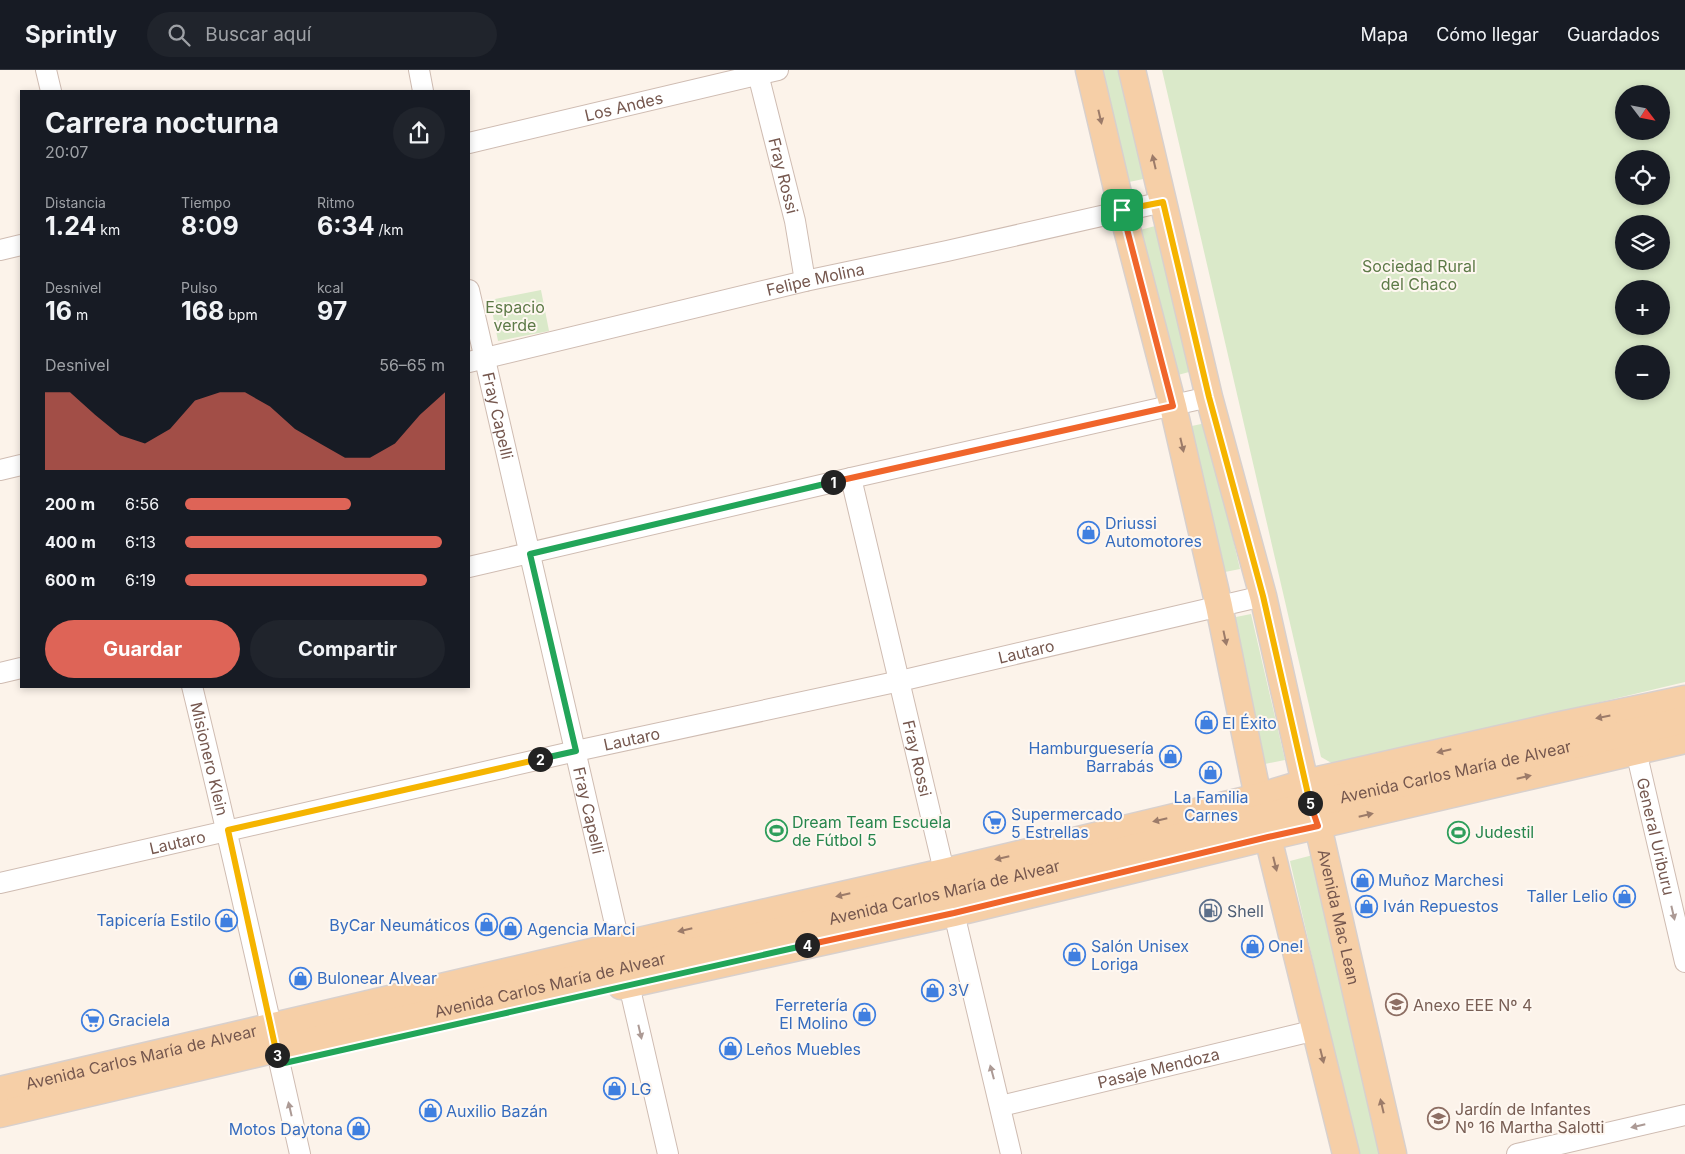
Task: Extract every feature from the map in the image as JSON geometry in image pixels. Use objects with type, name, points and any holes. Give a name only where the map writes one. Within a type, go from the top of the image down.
[{"type":"main road","points":[[1089,70],[1122,210],[1173,406],[1219,606],[1264,817],[1346,1154]]},
{"type":"main road","name":"Avenida Mac Lean","points":[[1132,70],[1209,397],[1263,596],[1393,1154]]},
{"type":"main road","name":"Avenida Carlos María de Alvear","points":[[1632,732],[1685,699]]},
{"type":"main road","name":"Avenida Carlos María de Alvear","points":[[0,1114],[625,965],[949,892],[1264,817],[1311,804],[1685,720]]},
{"type":"main road","name":"Avenida Carlos María de Alvear","points":[[1632,732],[1685,740]]},
{"type":"main road","name":"Avenida Carlos María de Alvear","points":[[0,1090],[275,1047]]},
{"type":"main road","name":"Avenida Carlos María de Alvear","points":[[0,1130],[275,1047]]},
{"type":"street","points":[[46,70],[51,90]]},
{"type":"street","points":[[419,70],[424,90]]},
{"type":"street","name":"Los Andes","points":[[470,143],[758,72],[778,70]]},
{"type":"street","name":"Fray Rossi","points":[[758,72],[795,221],[805,281]]},
{"type":"street","name":"Felipe Molina","points":[[477,360],[805,281],[1163,202]]},
{"type":"street","points":[[0,250],[20,245]]},
{"type":"street","name":"Fray Capelli","points":[[470,299],[477,360],[530,554],[668,1154]]},
{"type":"street","points":[[470,567],[1209,397]]},
{"type":"street","points":[[0,470],[20,465]]},
{"type":"street","name":"Fray Rossi","points":[[851,478],[1012,1154]]},
{"type":"street","name":"Lautaro","points":[[0,883],[576,751],[900,681],[1263,596]]},
{"type":"street","points":[[0,673],[20,668]]},
{"type":"street","name":"Misionero Klein","points":[[192,688],[228,830],[300,1154]]},
{"type":"street","name":"General Uriburu","points":[[1632,732],[1685,962]]},
{"type":"street","name":"Pasaje Mendoza","points":[[1001,1106],[1316,1030]]},
{"type":"street","points":[[1516,1154],[1685,1115]]},
{"type":"green space","points":[[1103,70],[1123,70],[1148,178],[1129,182]]},
{"type":"green space","name":"Sociedad Rural del Chaco","points":[[1162,70],[1685,70],[1685,682],[1335,765],[1321,757]]},
{"type":"green space","points":[[1159,225],[1193,371],[1174,376],[1140,230]]},
{"type":"green space","name":"Espacio verde","points":[[541,290],[549,331],[498,341],[490,300]]},
{"type":"green space","points":[[1206,423],[1240,569],[1220,573],[1187,427]]},
{"type":"green space","points":[[1251,614],[1285,760],[1265,764],[1231,618]]},
{"type":"green space","points":[[1313,855],[1380,1144],[1378,1154],[1359,1154],[1357,1152],[1290,861]]},
{"type":"place","name":"Driussi Automotores","points":[[1089,532]]},
{"type":"place","name":"El Éxito","points":[[1206,723]]},
{"type":"place","name":"Hamburguesería Barrabás","points":[[1170,757]]},
{"type":"place","name":"La Familia Carnes","points":[[1211,773]]},
{"type":"place","name":"Supermercado 5 Estrellas","points":[[995,823]]},
{"type":"place","name":"Dream Team Escuela de Fútbol 5","points":[[776,831]]},
{"type":"place","name":"Judestil","points":[[1459,832]]},
{"type":"place","name":"Muñoz Marchesi","points":[[1362,880]]},
{"type":"place","name":"Taller Lelio","points":[[1624,896]]},
{"type":"place","name":"Iván Repuestos","points":[[1367,906]]},
{"type":"place","name":"Shell","points":[[1211,911]]},
{"type":"place","name":"Tapicería Estilo","points":[[227,920]]},
{"type":"place","name":"ByCar Neumáticos","points":[[486,925]]},
{"type":"place","name":"Agencia Marci","points":[[511,929]]},
{"type":"place","name":"One!","points":[[1252,946]]},
{"type":"place","name":"Salón Unisex Loriga","points":[[1075,955]]},
{"type":"place","name":"Bulonear Alvear","points":[[301,978]]},
{"type":"place","name":"3V","points":[[932,990]]},
{"type":"place","name":"Anexo EEE Nº 4","points":[[1397,1005]]},
{"type":"place","name":"Ferretería El Molino","points":[[864,1014]]},
{"type":"place","name":"Graciela","points":[[92,1020]]},
{"type":"place","name":"Leños Muebles","points":[[730,1049]]},
{"type":"place","name":"LG","points":[[615,1089]]},
{"type":"place","name":"Auxilio Bazán","points":[[430,1111]]},
{"type":"place","name":"Jardín de Infantes Nº 16 Martha Salotti","points":[[1439,1118]]},
{"type":"place","name":"Motos Daytona","points":[[359,1129]]},
{"type":"route","points":[[1163,202],[1209,397],[1263,596],[1310,804],[1318,826],[954,913],[628,984],[280,1064],[270,1028],[228,830],[576,751],[530,554],[851,478],[1173,406],[1122,210],[1163,202]]}]
